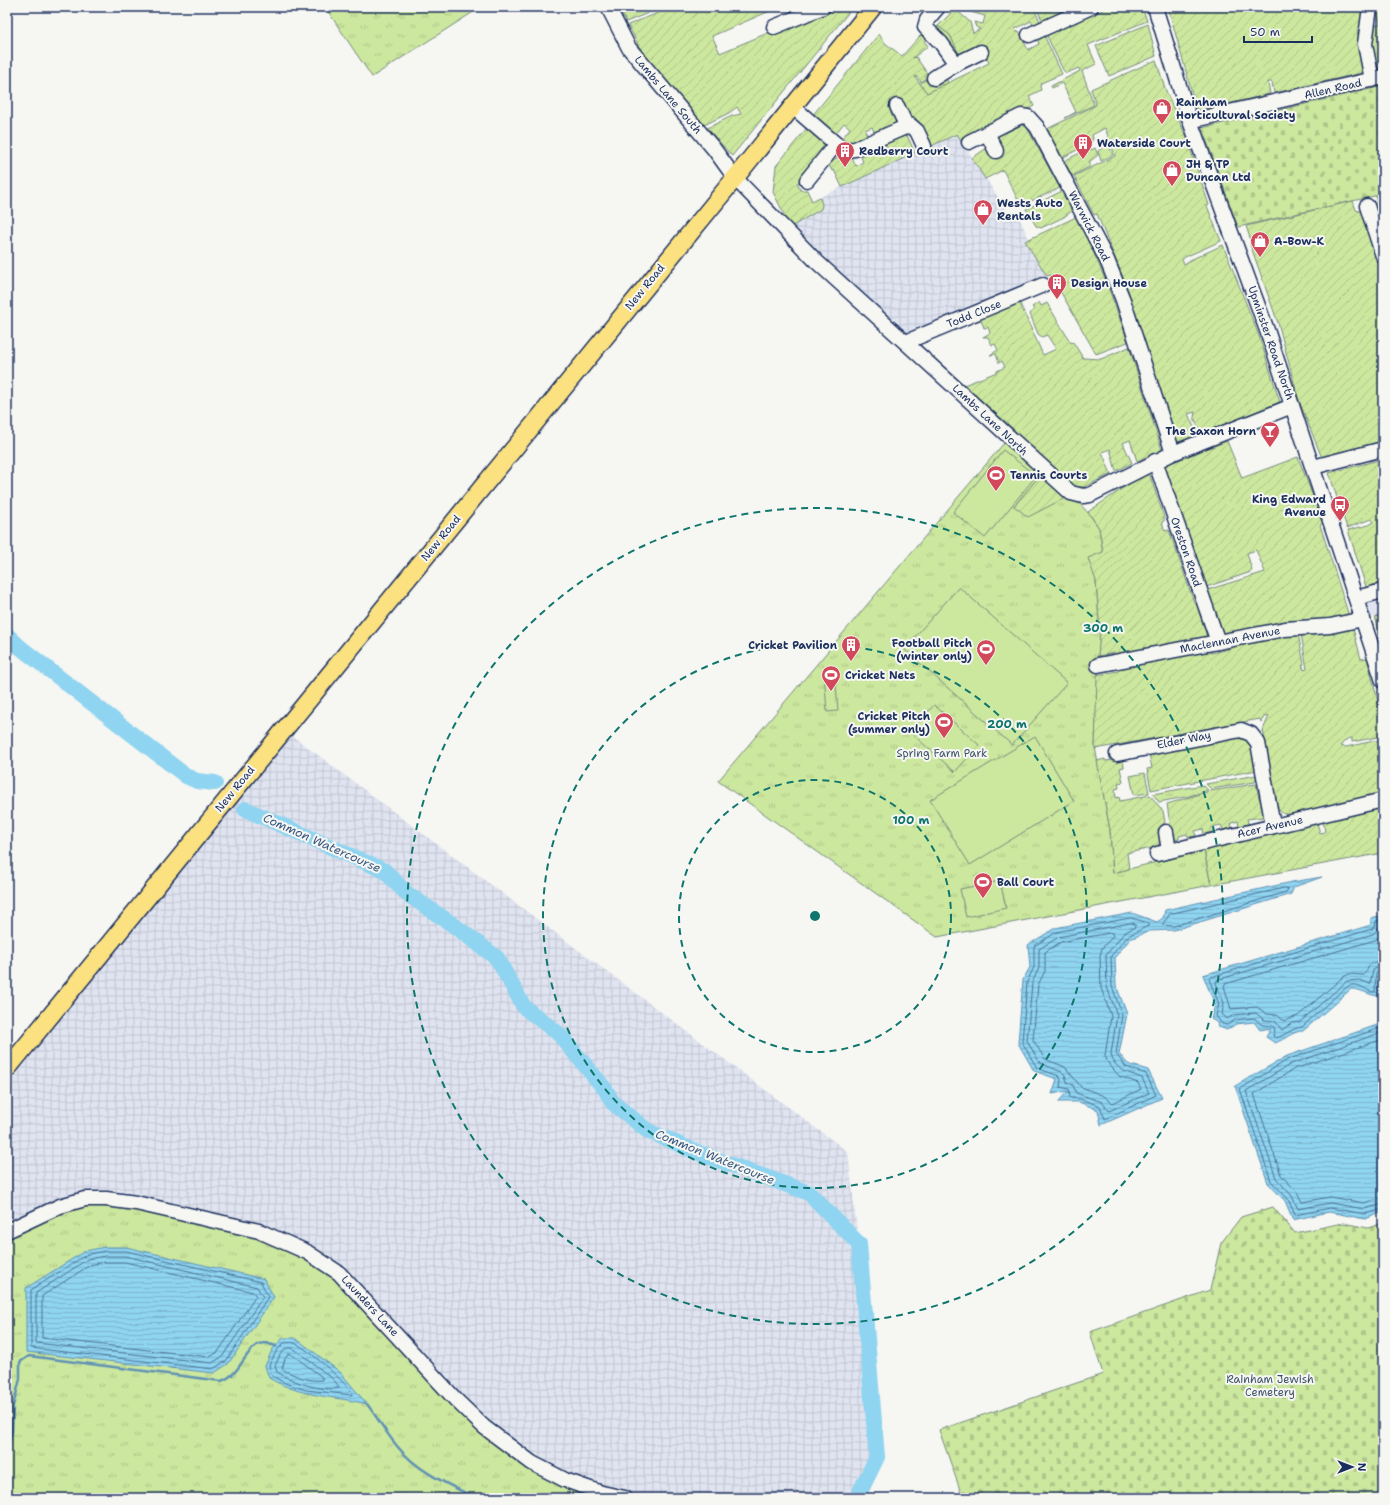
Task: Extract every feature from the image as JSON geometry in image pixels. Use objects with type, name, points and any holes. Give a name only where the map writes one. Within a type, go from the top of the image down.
[{"type":"main road","name":"New Road","points":[[7,1069],[873,7]]},
{"type":"street","name":"Lambs Lane South","points":[[608,7],[629,48],[714,149],[735,178]]},
{"type":"street","points":[[774,27],[823,7]]},
{"type":"street","points":[[938,7],[927,20],[925,27],[941,43],[956,64]]},
{"type":"street","points":[[1029,35],[1091,7]]},
{"type":"street","name":"Upminster Road North","points":[[1155,7],[1190,121],[1268,333],[1383,681]]},
{"type":"street","points":[[1370,7],[1365,38],[1378,79]]},
{"type":"street","points":[[934,78],[956,64],[981,52]]},
{"type":"street","name":"Allen Road","points":[[1190,121],[1378,79]]},
{"type":"street","points":[[792,106],[836,144],[846,150],[855,149],[906,125],[914,126],[924,146]]},
{"type":"street","points":[[897,106],[906,125]]},
{"type":"street","name":"Warwick Road","points":[[969,142],[1021,116],[1028,117],[1037,127],[1107,260],[1123,300],[1173,454]]},
{"type":"street","points":[[987,133],[996,151]]},
{"type":"street","points":[[807,180],[836,144]]},
{"type":"street","name":"Lambs Lane North","points":[[735,178],[816,262],[1071,493],[1083,496],[1090,495],[1173,454],[1292,406]]},
{"type":"street","points":[[1367,206],[1382,247]]},
{"type":"street","name":"Todd Close","points":[[906,342],[1043,285]]},
{"type":"street","points":[[1313,467],[1383,449]]},
{"type":"street","name":"Oreston Road","points":[[1155,462],[1218,642]]},
{"type":"street","points":[[1356,598],[1383,591]]},
{"type":"street","name":"Maclennan Avenue","points":[[1098,665],[1284,629],[1330,626],[1363,620]]},
{"type":"street","name":"Elder Way","points":[[1117,754],[1241,730],[1251,734],[1258,743],[1273,826]]},
{"type":"street","name":"Acer Avenue","points":[[1166,832],[1163,852],[1383,800]]},
{"type":"street","name":"Launders Lane","points":[[7,1231],[60,1206],[85,1200],[106,1198],[136,1203],[266,1234],[307,1252],[339,1273],[456,1400],[484,1427],[532,1463],[564,1480],[602,1493],[625,1498]]},
{"type":"shaded area","points":[[957,134],[1010,216],[1017,213],[1029,239],[1025,241],[1048,277],[1013,295],[897,343],[781,233],[822,205],[820,197]]},
{"type":"shaded area","points":[[1383,591],[1383,615],[1363,619],[1356,598]]},
{"type":"shaded area","points":[[283,729],[848,1152],[883,1459],[864,1484],[857,1498],[625,1498],[602,1493],[7,1231],[7,1069]]},
{"type":"green space","points":[[325,7],[481,7],[372,77]]},
{"type":"green space","points":[[619,7],[663,7],[626,22]]},
{"type":"green space","points":[[673,7],[779,7],[712,36],[720,53],[830,7],[853,7],[732,156],[707,128],[732,116],[741,114],[737,107],[729,113],[704,125],[642,52],[628,25]]},
{"type":"green space","points":[[970,7],[1033,7],[1041,23],[1034,26],[1031,21],[1015,29],[1016,32],[1019,31],[1028,50],[1039,44],[1037,38],[1044,35],[1062,74],[1041,83],[1041,90],[1029,96],[1034,106],[962,142],[957,134],[929,147],[915,117],[911,119],[893,102],[891,104],[899,122],[875,134],[872,127],[865,130],[868,138],[852,145],[840,141],[850,128],[844,123],[836,133],[832,133],[812,116],[879,34],[885,43],[902,56],[921,35],[926,39],[924,41],[928,46],[913,58],[916,57],[929,76],[921,82],[916,76],[915,77],[927,93],[989,63],[982,46],[960,56],[950,35],[938,26],[955,9],[970,22],[973,33],[980,29],[976,27],[974,22],[983,24],[985,16],[967,11]]},
{"type":"green space","points":[[1036,7],[1070,7],[1070,9],[1043,22]]},
{"type":"green space","points":[[1110,7],[1142,7],[1147,21],[1088,45],[1096,64],[1082,71],[1094,105],[1065,118],[1076,112],[1062,83],[1052,88],[1051,86],[1080,71],[1079,68],[1066,73],[1063,70],[1046,34]]},
{"type":"green space","points":[[1168,7],[1367,7],[1362,29],[1357,30],[1366,72],[1274,93],[1272,82],[1268,82],[1270,94],[1197,111]]},
{"type":"green space","points":[[1376,7],[1383,7],[1383,69],[1379,70],[1377,63],[1374,64],[1369,32],[1371,26],[1380,24]]},
{"type":"green space","points":[[1148,24],[1156,56],[1109,76],[1096,46]]},
{"type":"green space","points":[[938,26],[950,35],[960,56],[935,30]]},
{"type":"green space","points":[[1156,60],[1166,91],[1186,136],[1209,205],[1207,206],[1221,241],[1185,257],[1182,260],[1184,264],[1223,245],[1259,336],[1280,402],[1201,435],[1194,417],[1195,412],[1188,414],[1198,436],[1177,444],[1126,285],[1097,214],[1094,215],[1074,176],[1115,156],[1105,128],[1092,135],[1093,139],[1090,143],[1062,158],[1047,129],[1096,105],[1091,89]]},
{"type":"green space","points":[[945,75],[948,83],[927,93],[920,84],[929,77]]},
{"type":"green space","points":[[1383,86],[1383,194],[1238,227],[1202,128]]},
{"type":"green space","points":[[1025,124],[1060,188],[1022,205],[1020,204],[1003,170],[985,179],[972,158],[987,148],[994,159],[1001,155],[997,136]]},
{"type":"green space","points":[[806,129],[828,144],[803,180],[797,183],[800,190],[807,190],[812,201],[820,197],[822,205],[821,209],[791,227],[781,215],[784,214],[773,192],[776,166]]},
{"type":"green space","points":[[906,133],[915,153],[842,187],[834,170],[832,171],[829,165],[839,156],[852,157],[856,166],[863,162],[860,154],[877,146],[881,154],[888,151],[885,143]]},
{"type":"green space","points":[[1108,144],[1113,155],[1101,161],[1098,151]]},
{"type":"green space","name":"Waterside Court","points":[[1090,148],[1091,150],[1095,148],[1098,155],[1089,162],[1091,166],[1072,176],[1064,161]]},
{"type":"green space","points":[[1062,191],[1073,210],[1064,217],[1041,228],[1036,226],[1026,209]]},
{"type":"green space","points":[[1383,194],[1383,234],[1373,205],[1377,202],[1375,196]]},
{"type":"green space","points":[[1353,201],[1356,210],[1362,212],[1383,277],[1383,441],[1322,458],[1299,401],[1279,326],[1250,244],[1252,244],[1246,226]]},
{"type":"green space","points":[[1076,217],[1111,294],[1128,342],[1096,354],[1051,275],[1047,276],[1025,241]]},
{"type":"green space","points":[[1018,299],[1043,355],[1056,349],[1047,335],[1042,337],[1038,334],[1030,314],[1034,309],[1032,307],[1039,302],[1041,306],[1047,303],[1071,343],[1073,342],[1083,358],[1101,359],[1129,347],[1162,450],[1137,461],[1130,440],[1123,443],[1132,463],[1116,471],[1110,449],[1102,452],[1111,474],[1084,487],[1075,487],[964,385],[997,372],[1005,367],[1002,361],[999,363],[996,354],[990,355],[998,350],[995,344],[992,345],[988,337],[983,337],[990,333],[988,327],[984,328],[981,320],[967,325],[965,321]]},
{"type":"green space","points":[[1227,441],[1242,478],[1298,457],[1323,523],[1320,525],[1349,616],[1322,621],[1290,622],[1223,635],[1207,590],[1265,572],[1256,550],[1247,553],[1252,570],[1251,572],[1206,587],[1163,466]]},
{"type":"green space","name":"Spring Farm Park","points":[[1004,443],[1041,474],[1014,506],[1067,497],[1080,504],[1099,528],[1103,553],[1096,581],[1100,632],[1095,747],[1110,830],[1113,873],[1204,850],[1211,885],[937,937],[718,781]]},
{"type":"green space","name":"Tennis Courts","points":[[1003,450],[1036,476],[985,538],[953,512]]},
{"type":"green space","points":[[1379,460],[1383,471],[1383,582],[1366,587],[1348,530],[1369,525],[1374,522],[1371,519],[1347,528],[1329,473]]},
{"type":"green space","points":[[1149,473],[1164,517],[1164,521],[1162,522],[1165,531],[1169,530],[1194,602],[1196,602],[1207,637],[1119,655],[1114,653],[1098,656],[1100,632],[1096,581],[1088,558],[1103,552],[1099,528],[1088,512],[1142,475]]},
{"type":"green space","points":[[1041,474],[1067,497],[1028,517],[1014,506]]},
{"type":"green space","name":"Football Pitch (winter only)","points":[[959,587],[1067,683],[1012,745],[904,649]]},
{"type":"green space","points":[[1383,615],[1383,644],[1375,617]]},
{"type":"green space","points":[[1353,628],[1361,659],[1367,658],[1383,721],[1383,736],[1352,742],[1352,738],[1347,739],[1340,746],[1346,747],[1383,739],[1383,794],[1289,815],[1282,813],[1277,808],[1263,730],[1269,716],[1264,717],[1261,722],[1260,719],[1095,749],[1097,675],[1118,671],[1122,667],[1208,651],[1211,653],[1229,649],[1229,646],[1298,634],[1304,664],[1302,666],[1304,670],[1307,669],[1301,634]]},
{"type":"green space","name":"Cricket Nets","points":[[835,671],[838,711],[827,712],[824,672]]},
{"type":"green space","name":"Cricket Pitch (summer only)","points":[[934,705],[979,745],[955,772],[910,732]]},
{"type":"green space","points":[[1035,736],[1074,801],[970,865],[930,800]]},
{"type":"green space","points":[[1241,736],[1246,738],[1252,745],[1257,770],[1151,790],[1147,769],[1152,768],[1149,754]]},
{"type":"green space","points":[[1105,759],[1105,761],[1123,759],[1124,767],[1120,768],[1123,782],[1118,783],[1119,788],[1115,789],[1116,798],[1119,797],[1120,801],[1150,795],[1163,811],[1165,822],[1158,829],[1160,842],[1157,847],[1127,853],[1129,869],[1113,873],[1110,830],[1097,761]]},
{"type":"green space","points":[[1145,773],[1149,793],[1134,795],[1130,776]]},
{"type":"green space","points":[[1257,775],[1255,782],[1211,789],[1206,784]]},
{"type":"green space","points":[[1256,784],[1259,798],[1263,805],[1263,817],[1247,819],[1249,825],[1239,827],[1238,821],[1231,823],[1232,828],[1223,830],[1221,825],[1212,827],[1213,832],[1204,834],[1203,829],[1195,831],[1196,836],[1188,837],[1187,834],[1179,836],[1179,839],[1174,840],[1172,838],[1167,804],[1210,791]]},
{"type":"green space","points":[[1203,785],[1208,790],[1190,796],[1159,802],[1153,794]]},
{"type":"green space","points":[[1383,807],[1383,853],[1211,885],[1204,850],[1317,823],[1320,833],[1325,832],[1323,821]]},
{"type":"green space","name":"Ball Court","points":[[1000,881],[1006,908],[966,917],[960,889]]},
{"type":"green space","points":[[85,1199],[259,1231],[339,1273],[456,1400],[532,1463],[629,1498],[7,1498],[7,1232]]},
{"type":"green space","name":"Rainham Jewish Cemetery","points":[[1273,1207],[1295,1233],[1343,1223],[1368,1228],[1383,1223],[1383,1498],[963,1498],[939,1430],[1103,1374],[1090,1332],[1210,1290],[1221,1243],[1241,1217]]},
{"type":"water","points":[[1322,877],[1294,887],[1291,894],[1174,930],[1150,931],[1130,939],[1115,957],[1116,985],[1127,1014],[1119,1054],[1128,1064],[1148,1070],[1162,1098],[1101,1125],[1098,1110],[1079,1102],[1058,1102],[1068,1091],[1052,1094],[1057,1079],[1034,1071],[1018,1043],[1023,980],[1030,967],[1028,945],[1055,928],[1132,913],[1157,922],[1163,918],[1165,910],[1292,882]]},
{"type":"water","points":[[1383,915],[1383,974],[1380,975],[1380,996],[1351,989],[1303,1031],[1296,1032],[1275,1043],[1266,1037],[1271,1028],[1260,1030],[1254,1022],[1236,1024],[1227,1030],[1219,1027],[1218,1023],[1211,1019],[1215,1005],[1203,975],[1371,925],[1371,918]]},
{"type":"water","points":[[1383,1023],[1383,1212],[1365,1219],[1329,1212],[1293,1220],[1285,1201],[1268,1183],[1235,1086],[1287,1056]]},
{"type":"water","points":[[105,1247],[126,1247],[264,1279],[274,1297],[228,1364],[214,1373],[26,1352],[26,1288],[85,1251]]},
{"type":"water","points":[[283,1338],[294,1338],[340,1372],[367,1404],[305,1393],[269,1378],[265,1366],[272,1350]]},
{"type":"waterway","name":"Common Watercourse","points":[[7,635],[21,648],[186,776],[197,781],[215,783]]},
{"type":"waterway","name":"Common Watercourse","points":[[245,809],[385,871],[407,894],[452,924],[497,958],[524,1007],[559,1034],[605,1089],[613,1103],[648,1131],[699,1153],[809,1193],[859,1244],[877,1457],[857,1498]]},
{"type":"waterway","points":[[7,1452],[12,1431],[13,1406],[20,1379],[20,1362],[29,1356],[221,1381],[233,1374],[248,1353],[258,1344],[266,1343],[276,1346]]},
{"type":"waterway","points":[[367,1404],[393,1441],[414,1463],[433,1476],[476,1498]]},
{"type":"place","name":"Rainham Horticultural Society","points":[[1162,125]]},
{"type":"place","name":"Waterside Court","points":[[1083,160]]},
{"type":"place","name":"Redberry Court","points":[[845,168]]},
{"type":"place","name":"JH & TP Duncan Ltd","points":[[1172,187]]},
{"type":"place","name":"Wests Auto Rentals","points":[[983,226]]},
{"type":"place","name":"A-Bow-K","points":[[1260,258]]},
{"type":"place","name":"Design House","points":[[1057,300]]},
{"type":"place","name":"The Saxon Horn","points":[[1270,448]]},
{"type":"place","name":"Tennis Courts","points":[[996,492]]},
{"type":"place","name":"King Edward Avenue","points":[[1340,522]]},
{"type":"place","name":"Cricket Pavilion","points":[[851,662]]},
{"type":"place","name":"Football Pitch (winter only)","points":[[986,666]]},
{"type":"place","name":"Cricket Nets","points":[[831,692]]},
{"type":"place","name":"Cricket Pitch (summer only)","points":[[944,739]]},
{"type":"place","name":"Ball Court","points":[[983,899]]}]
